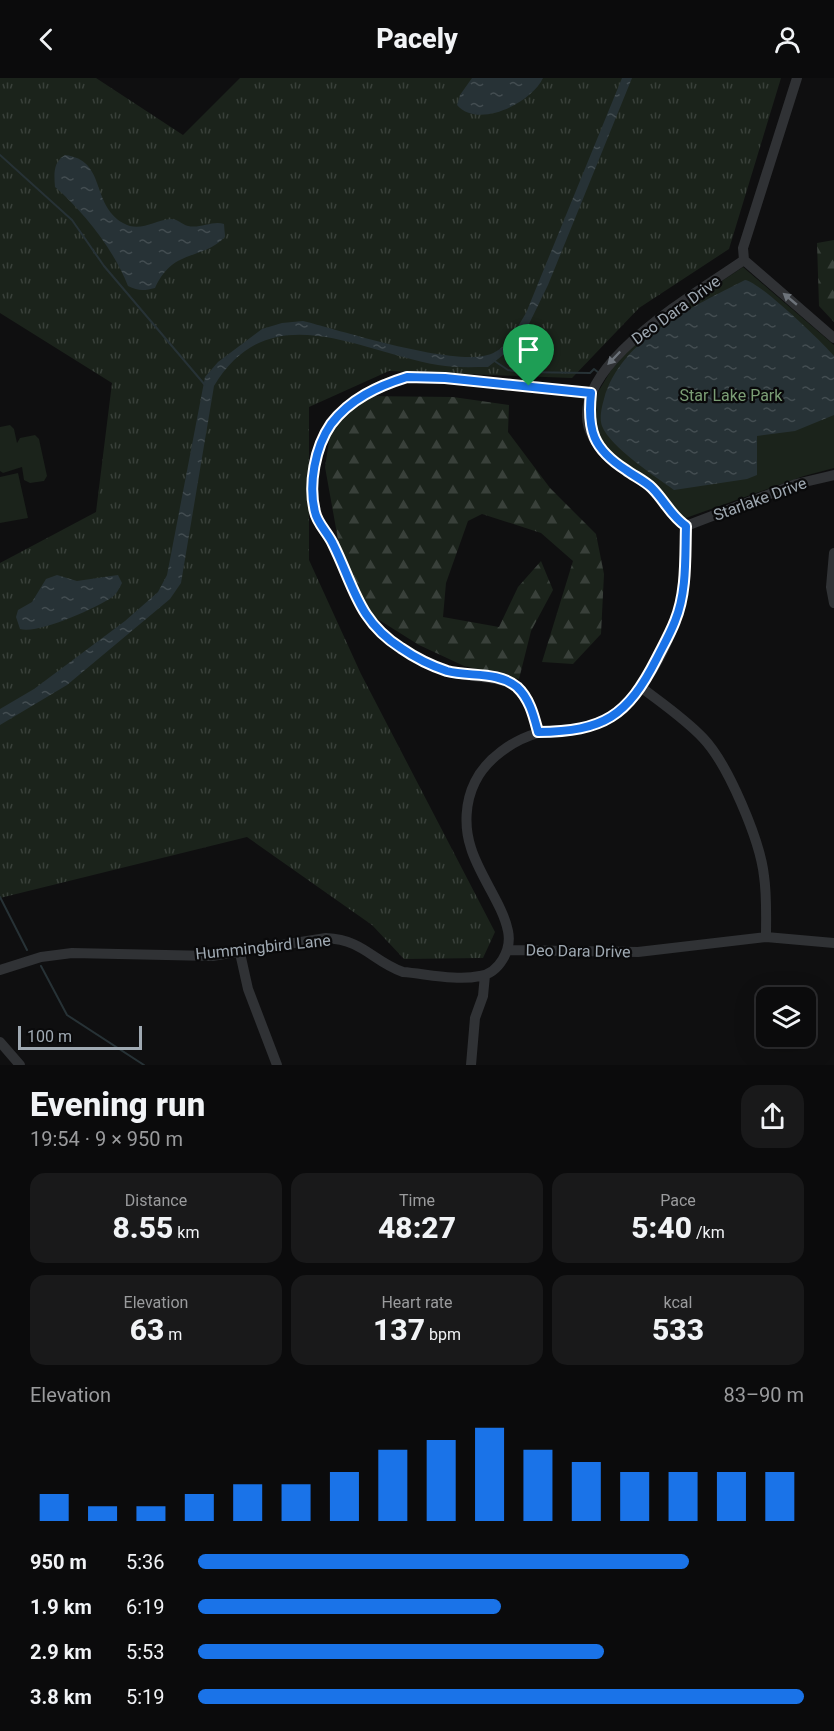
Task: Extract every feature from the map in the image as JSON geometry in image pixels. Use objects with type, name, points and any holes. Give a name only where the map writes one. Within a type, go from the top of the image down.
[{"type":"street","points":[[796,78],[743,248],[744,260],[834,338]]},
{"type":"street","name":"Deo Dara Drive","points":[[744,260],[639,333],[606,367],[591,393],[588,416],[592,437],[613,461],[652,488],[674,518],[686,526],[684,583],[676,619],[642,688],[619,712],[606,720],[567,732],[538,732],[504,750],[489,761],[475,782],[466,810],[471,848],[509,932],[507,950],[638,952],[766,936],[834,943]]},
{"type":"street","points":[[538,732],[534,713],[517,687],[493,676],[447,670],[401,648],[376,629],[363,612],[333,543],[315,514],[312,486],[317,453],[329,427],[348,406],[385,384],[407,377],[445,378],[591,393]]},
{"type":"street","name":"Starlake Drive","points":[[686,526],[796,484],[834,475]]},
{"type":"street","points":[[834,553],[831,587],[834,603]]},
{"type":"street","points":[[642,688],[689,724],[705,740],[722,765],[759,853],[764,876],[766,936]]},
{"type":"street","name":"Hummingbird Lane","points":[[0,970],[41,957],[72,953],[212,956],[310,940],[340,939],[360,946],[393,969],[403,972],[477,977],[485,975]]},
{"type":"street","points":[[471,1065],[475,1018],[486,986],[485,975],[499,965],[507,950]]},
{"type":"street","points":[[240,953],[248,989],[277,1065]]},
{"type":"street","points":[[0,1042],[20,1065]]},
{"type":"green space","points":[[0,78],[96,78],[183,135],[240,78],[781,78],[729,249],[639,308],[572,378],[389,371],[309,407],[309,560],[361,674],[495,932],[483,958],[404,959],[372,925],[247,837],[0,898],[0,563],[96,512],[112,383],[0,313]]},
{"type":"green space","points":[[834,240],[834,322],[819,306],[817,243]]},
{"type":"green space","name":"Star Lake Park","points":[[743,267],[834,345],[834,468],[804,476],[683,519],[607,451],[595,431],[593,411],[598,392],[613,367],[640,335]]},
{"type":"green space","points":[[363,396],[453,397],[509,405],[508,432],[550,488],[596,534],[604,574],[601,634],[573,664],[542,662],[573,561],[541,533],[482,514],[468,521],[446,583],[443,617],[499,627],[518,587],[541,561],[553,590],[531,631],[519,679],[464,666],[419,645],[360,608],[339,545],[325,467],[333,416]]},
{"type":"green space","points":[[10,425],[14,429],[17,443],[20,438],[35,435],[39,439],[47,476],[44,481],[30,483],[24,480],[22,467],[3,473],[0,471],[0,427]]},
{"type":"green space","points":[[18,473],[28,518],[0,523],[0,477]]},
{"type":"water","points":[[472,78],[543,78],[528,96],[517,104],[491,114],[478,115],[467,112],[457,105],[460,95]]},
{"type":"water","points":[[622,78],[632,78],[548,285],[527,328],[503,355],[488,367],[450,367],[346,341],[317,336],[288,335],[261,342],[236,358],[214,386],[181,583],[170,599],[67,685],[0,725],[0,709],[34,689],[125,621],[158,592],[167,575],[205,377],[218,362],[262,329],[282,323],[303,321],[431,353],[480,356],[495,352],[505,344],[526,313]]},
{"type":"water","points":[[65,155],[87,165],[106,205],[123,223],[135,227],[171,219],[193,227],[220,223],[224,224],[225,237],[216,244],[170,267],[162,275],[155,288],[141,290],[128,286],[115,259],[97,232],[55,187],[56,165]]},
{"type":"water","name":"Star Lake Park","points":[[745,280],[753,283],[777,301],[834,356],[834,415],[795,431],[757,436],[757,475],[747,479],[674,490],[634,461],[607,434],[601,419],[604,399],[613,377],[626,358],[642,342],[682,313]]},
{"type":"water","points":[[57,575],[77,581],[118,575],[122,583],[113,597],[80,614],[40,628],[20,629],[16,617],[18,610],[32,602],[46,579]]},
{"type":"waterway","points":[[0,155],[72,220],[104,266],[205,385]]},
{"type":"waterway","points":[[493,360],[508,370],[519,372],[590,373],[594,369],[599,373]]},
{"type":"waterway","points":[[0,897],[27,950]]},
{"type":"waterway","points":[[41,966],[67,1015],[144,1065]]},
{"type":"route","points":[[407,377],[529,386],[591,393],[588,416],[592,437],[605,454],[621,468],[652,488],[674,518],[686,526],[684,583],[676,619],[642,688],[619,712],[606,720],[590,727],[567,732],[538,732],[534,713],[517,687],[493,676],[447,670],[401,648],[376,629],[363,612],[333,543],[315,514],[312,486],[317,453],[329,427],[340,413],[357,399],[385,384],[407,377]]}]
